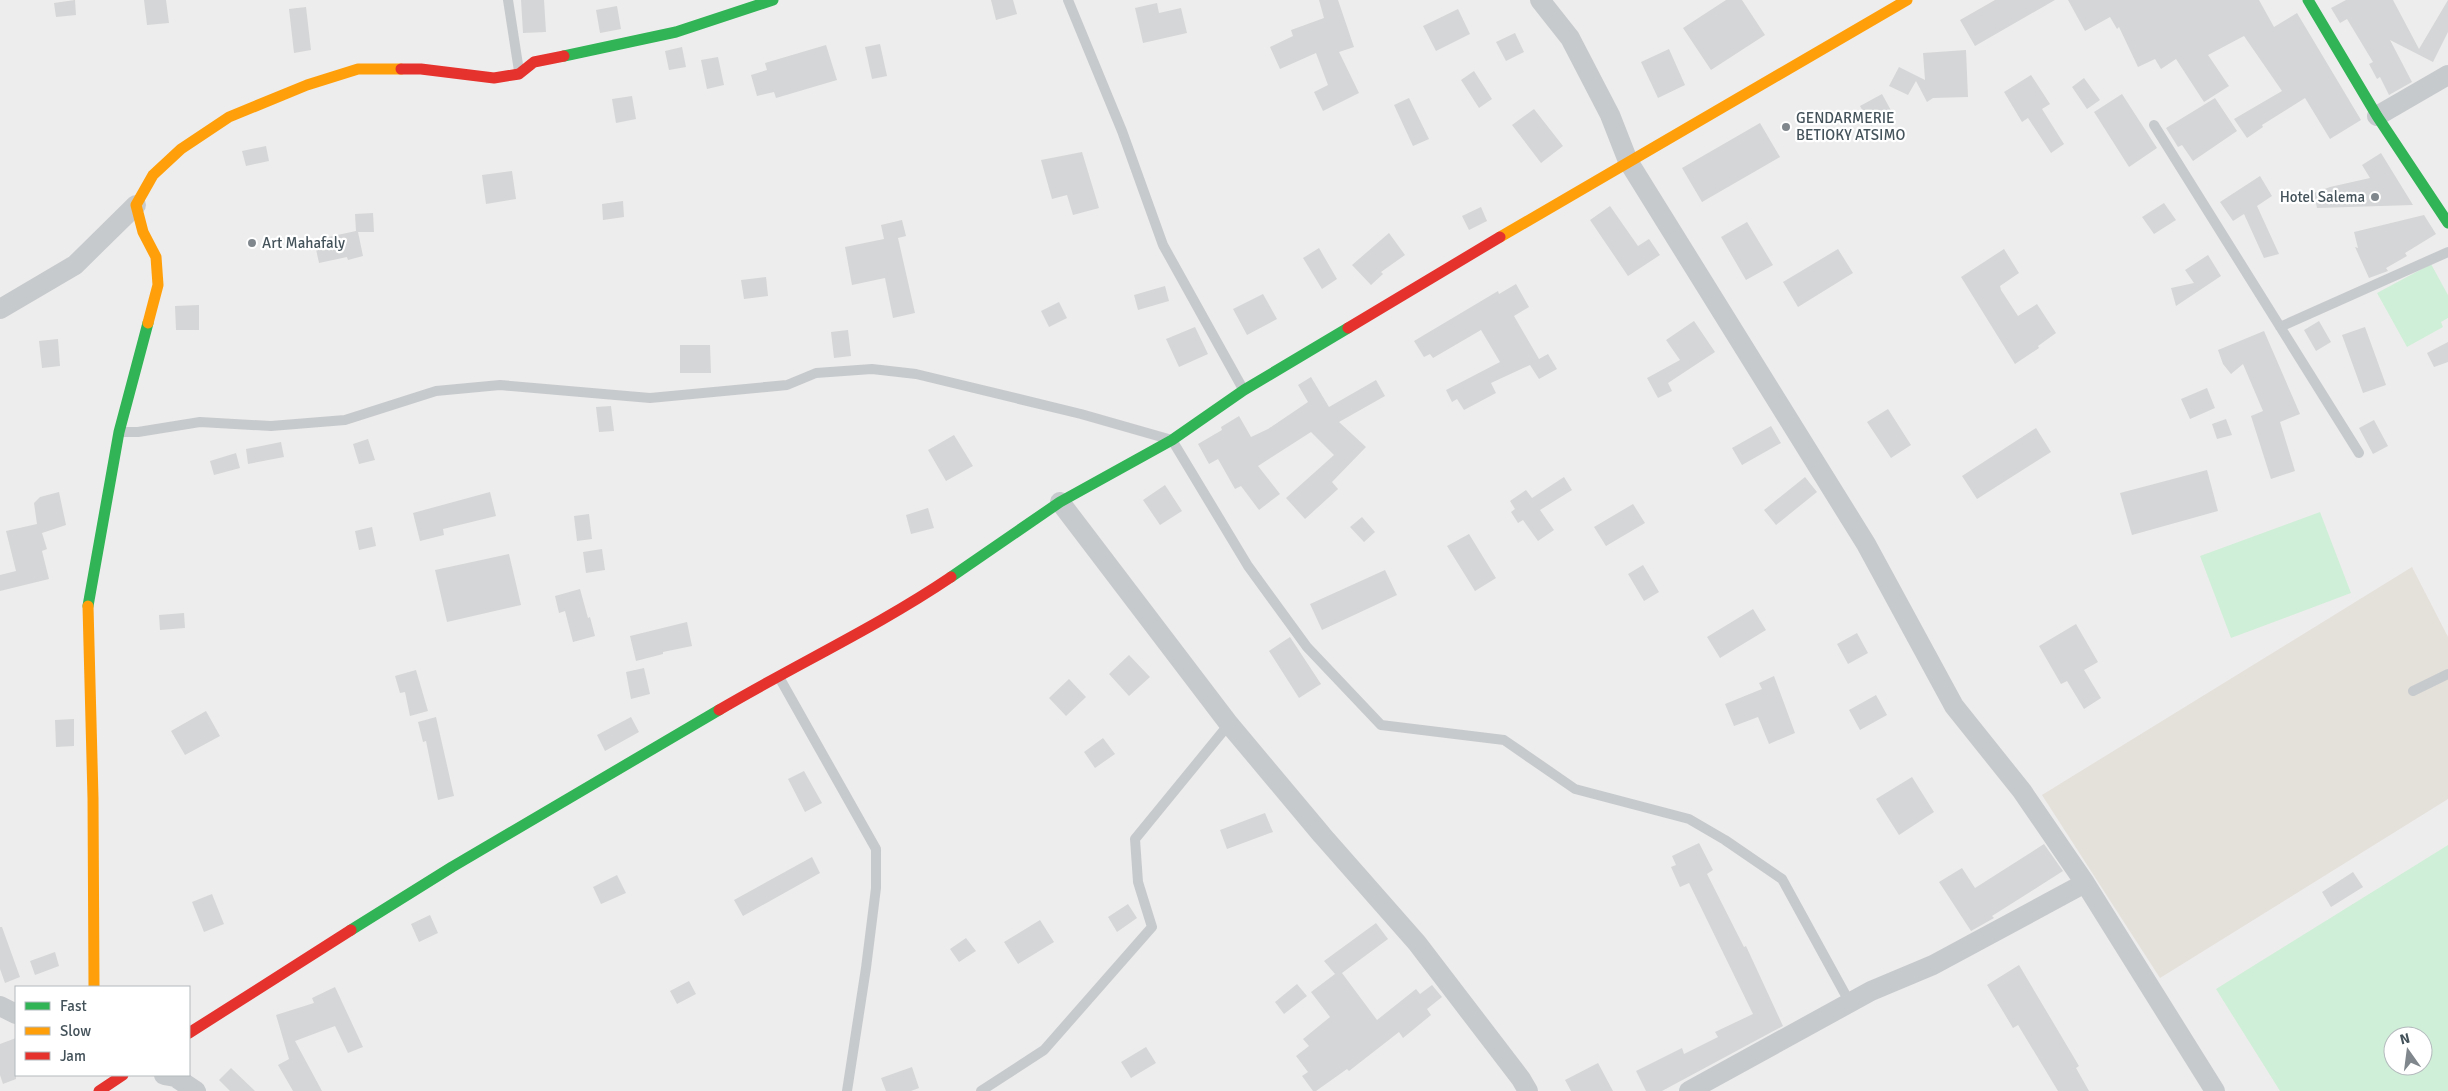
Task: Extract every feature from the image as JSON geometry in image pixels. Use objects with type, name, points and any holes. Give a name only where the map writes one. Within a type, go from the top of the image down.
[{"type":"main road","points":[[94,986],[93,798],[88,601],[119,432],[158,285],[156,258],[143,232],[136,205],[153,175],[181,149],[229,117],[307,85],[358,69],[421,68],[494,78],[519,74],[534,62],[676,32],[744,5],[774,0]]},
{"type":"main road","points":[[190,1032],[452,867],[778,675],[910,605],[1060,502],[1172,440],[1244,390],[1628,161],[1907,0]]},
{"type":"main road","points":[[2308,0],[2377,116],[2448,222]]},
{"type":"main road","points":[[98,1091],[121,1076]]},
{"type":"street","points":[[1540,0],[1570,38],[1610,115],[1628,161],[1866,544],[1954,706],[2022,792],[2085,883],[2215,1091]]},
{"type":"street","points":[[2377,116],[2448,75]]},
{"type":"street","points":[[0,309],[75,265],[136,205]]},
{"type":"street","points":[[1060,502],[1229,724],[1417,944],[1521,1079],[1528,1091]]},
{"type":"street","points":[[1690,1091],[1871,990],[1933,965],[2085,883]]},
{"type":"street","points":[[0,1006],[15,1014]]},
{"type":"street","points":[[170,1076],[175,1077],[196,1091]]},
{"type":"lane","points":[[508,0],[519,74]]},
{"type":"lane","points":[[1068,0],[1122,131],[1163,246],[1244,390]]},
{"type":"lane","points":[[2154,125],[2359,453]]},
{"type":"lane","points":[[2280,328],[2448,252]]},
{"type":"lane","points":[[119,432],[138,432],[200,422],[271,426],[346,420],[436,391],[500,384],[650,398],[788,385],[816,373],[872,369],[916,374],[1081,414],[1172,440],[1248,566],[1307,647],[1381,725],[1504,740],[1575,789],[1689,819],[1725,840],[1782,879],[1850,1002]]},
{"type":"lane","points":[[2413,691],[2448,674]]},
{"type":"lane","points":[[778,675],[876,849],[876,888],[847,1091]]},
{"type":"lane","points":[[981,1091],[1044,1050],[1152,926],[1138,882],[1136,839],[1229,724]]},
{"type":"shaded area","points":[[2412,567],[2448,637],[2448,799],[2160,978],[2042,795]]},
{"type":"green space","points":[[2431,264],[2448,295],[2448,318],[2441,322],[2443,327],[2407,347],[2377,293]]},
{"type":"green space","points":[[2320,512],[2351,593],[2231,638],[2200,556]]},
{"type":"green space","points":[[2448,845],[2448,1091],[2280,1091],[2216,989]]},
{"type":"building","points":[[75,0],[76,15],[56,17],[54,3]]},
{"type":"building","points":[[144,0],[166,0],[169,23],[147,25]]},
{"type":"building","points":[[521,0],[544,0],[546,32],[523,33]]},
{"type":"building","points":[[991,0],[1013,0],[1017,14],[996,20]]},
{"type":"building","points":[[1319,0],[1338,0],[1354,47],[1339,52],[1359,93],[1323,111],[1314,92],[1328,85],[1316,53],[1280,69],[1270,47],[1293,36],[1291,30],[1324,18]]},
{"type":"building","points":[[1726,0],[1742,0],[1765,35],[1711,70],[1683,28]]},
{"type":"building","points":[[1995,0],[2055,0],[1975,46],[1960,20]]},
{"type":"building","points":[[2068,0],[2259,0],[2274,27],[2297,13],[2361,120],[2330,139],[2305,98],[2262,125],[2263,127],[2247,138],[2234,119],[2282,91],[2244,36],[2208,55],[2229,86],[2204,102],[2176,59],[2161,69],[2155,59],[2138,67],[2119,27],[2117,29],[2110,17],[2085,31]]},
{"type":"building","points":[[2346,0],[2393,0],[2419,49],[2448,0],[2448,32],[2433,62],[2390,40],[2412,82],[2389,95],[2380,77],[2377,79],[2369,64],[2373,62],[2347,19],[2340,23],[2331,8]]},
{"type":"building","points":[[1157,3],[1159,13],[1181,8],[1187,33],[1143,43],[1135,8]]},
{"type":"building","points":[[617,6],[621,29],[600,33],[596,10]]},
{"type":"building","points":[[306,7],[311,50],[294,53],[289,9]]},
{"type":"building","points":[[1458,9],[1470,34],[1436,51],[1423,26]]},
{"type":"building","points":[[1515,33],[1524,52],[1506,61],[1496,42]]},
{"type":"building","points":[[880,44],[887,76],[872,79],[865,47]]},
{"type":"building","points":[[826,45],[837,80],[776,98],[774,92],[757,96],[751,75],[767,70],[765,63]]},
{"type":"building","points":[[682,47],[686,67],[669,70],[665,51]]},
{"type":"building","points":[[1669,49],[1685,85],[1658,98],[1641,62]]},
{"type":"building","points":[[1966,50],[1968,97],[1933,98],[1927,102],[1916,81],[1908,95],[1889,86],[1899,67],[1925,80],[1923,53]]},
{"type":"building","points":[[718,57],[724,85],[707,89],[701,60]]},
{"type":"building","points":[[1474,71],[1492,99],[1479,108],[1461,80]]},
{"type":"building","points":[[2031,75],[2050,104],[2042,109],[2064,144],[2051,153],[2028,118],[2022,122],[2004,92]]},
{"type":"building","points":[[2084,78],[2100,100],[2087,109],[2072,87]]},
{"type":"building","points":[[1882,94],[1893,114],[1871,126],[1860,106]]},
{"type":"building","points":[[2122,94],[2157,148],[2129,167],[2094,112]]},
{"type":"building","points":[[632,96],[636,119],[616,123],[612,99]]},
{"type":"building","points":[[1409,98],[1429,139],[1413,146],[1394,105]]},
{"type":"building","points":[[2215,98],[2237,131],[2193,161],[2182,145],[2178,147],[2166,128]]},
{"type":"building","points":[[1534,109],[1563,146],[1541,163],[1512,125]]},
{"type":"building","points":[[1760,123],[1780,157],[1702,202],[1682,168]]},
{"type":"building","points":[[266,146],[269,161],[246,166],[242,151]]},
{"type":"building","points":[[1082,152],[1099,208],[1073,215],[1067,195],[1052,199],[1041,160]]},
{"type":"building","points":[[2381,153],[2413,205],[2317,208],[2314,193],[2330,187],[2370,178],[2362,165]]},
{"type":"building","points":[[512,171],[516,199],[486,204],[482,175]]},
{"type":"building","points":[[2260,176],[2272,196],[2257,206],[2279,254],[2264,258],[2244,214],[2233,221],[2220,202]]},
{"type":"building","points":[[623,201],[624,217],[603,220],[602,204]]},
{"type":"building","points":[[2164,203],[2176,220],[2154,234],[2142,217]]},
{"type":"building","points":[[1610,206],[1638,246],[1649,239],[1660,255],[1628,276],[1590,220]]},
{"type":"building","points":[[1481,207],[1487,221],[1469,230],[1462,216]]},
{"type":"building","points":[[373,213],[374,232],[358,232],[363,256],[348,260],[347,257],[319,263],[314,240],[356,231],[355,214]]},
{"type":"building","points":[[2424,215],[2436,234],[2405,253],[2407,256],[2386,268],[2388,271],[2369,278],[2355,247],[2358,248],[2354,232]]},
{"type":"building","points":[[902,220],[906,236],[898,238],[915,313],[893,318],[885,278],[852,285],[845,247],[884,239],[881,225]]},
{"type":"building","points":[[1747,222],[1773,265],[1746,280],[1721,237]]},
{"type":"building","points":[[1389,233],[1405,255],[1381,272],[1383,274],[1371,285],[1352,265]]},
{"type":"building","points":[[1319,248],[1337,279],[1322,289],[1303,258]]},
{"type":"building","points":[[1838,249],[1853,273],[1798,307],[1783,282]]},
{"type":"building","points":[[2004,249],[2019,273],[2000,286],[2001,290],[2018,316],[2037,304],[2056,333],[2038,346],[2039,348],[2015,364],[1961,277]]},
{"type":"building","points":[[2208,255],[2221,276],[2176,306],[2171,288],[2194,283],[2185,270]]},
{"type":"building","points":[[766,277],[768,296],[744,299],[741,280]]},
{"type":"building","points":[[1516,284],[1529,307],[1514,316],[1539,359],[1548,354],[1557,369],[1539,379],[1530,365],[1491,383],[1496,393],[1464,410],[1457,399],[1452,402],[1446,390],[1500,362],[1481,330],[1433,358],[1430,354],[1424,357],[1414,341],[1498,291],[1499,294]]},
{"type":"building","points":[[1165,286],[1169,301],[1138,310],[1134,295]]},
{"type":"building","points":[[1263,294],[1277,319],[1247,335],[1233,309]]},
{"type":"building","points":[[1059,302],[1067,318],[1049,327],[1041,311]]},
{"type":"building","points":[[199,305],[199,330],[176,330],[175,306]]},
{"type":"building","points":[[1694,321],[1715,352],[1668,383],[1672,391],[1658,398],[1647,378],[1680,360],[1666,340]]},
{"type":"building","points":[[2319,321],[2331,342],[2316,351],[2304,330]]},
{"type":"building","points":[[1195,327],[1208,354],[1179,367],[1166,339]]},
{"type":"building","points":[[2365,327],[2386,385],[2363,393],[2342,335]]},
{"type":"building","points":[[848,330],[851,356],[834,358],[831,332]]},
{"type":"building","points":[[2264,331],[2300,414],[2280,422],[2295,471],[2271,479],[2251,416],[2263,411],[2243,364],[2231,374],[2223,364],[2218,350]]},
{"type":"building","points":[[58,339],[60,366],[42,368],[39,341]]},
{"type":"building","points":[[2448,342],[2448,362],[2434,367],[2427,353]]},
{"type":"building","points":[[680,345],[710,345],[711,373],[680,373]]},
{"type":"building","points":[[1311,377],[1329,407],[1376,380],[1385,396],[1339,422],[1366,447],[1332,482],[1338,489],[1305,519],[1286,498],[1334,455],[1311,432],[1258,466],[1280,494],[1259,510],[1241,486],[1235,489],[1218,459],[1209,464],[1198,444],[1222,430],[1221,427],[1239,416],[1251,437],[1268,429],[1308,402],[1298,385]]},
{"type":"building","points":[[2207,388],[2215,408],[2190,419],[2181,399]]},
{"type":"building","points":[[611,406],[614,431],[599,432],[596,407]]},
{"type":"building","points":[[1888,409],[1911,445],[1891,458],[1867,422]]},
{"type":"building","points":[[2226,419],[2232,435],[2217,439],[2212,424]]},
{"type":"building","points":[[2374,420],[2388,446],[2373,454],[2359,428]]},
{"type":"building","points":[[1771,426],[1781,443],[1742,465],[1732,448]]},
{"type":"building","points":[[2036,428],[2051,452],[1977,499],[1962,476]]},
{"type":"building","points":[[954,435],[973,466],[946,481],[928,450]]},
{"type":"building","points":[[368,439],[375,460],[359,464],[353,444]]},
{"type":"building","points":[[281,442],[284,457],[248,464],[246,449]]},
{"type":"building","points":[[236,453],[240,468],[214,475],[210,461]]},
{"type":"building","points":[[2207,470],[2218,511],[2132,535],[2120,493]]},
{"type":"building","points":[[1564,477],[1572,490],[1540,510],[1554,530],[1538,541],[1523,520],[1518,523],[1511,512],[1515,509],[1510,501],[1526,490],[1532,498]]},
{"type":"building","points":[[1805,477],[1817,492],[1776,525],[1764,510]]},
{"type":"building","points":[[1165,485],[1182,511],[1160,525],[1143,500]]},
{"type":"building","points":[[59,492],[66,525],[42,533],[47,549],[42,551],[49,579],[0,591],[0,575],[16,571],[6,531],[37,524],[34,503],[40,497]]},
{"type":"building","points":[[490,492],[496,516],[443,529],[444,535],[420,541],[413,513]]},
{"type":"building","points":[[1633,504],[1645,523],[1606,546],[1594,527]]},
{"type":"building","points":[[928,508],[934,528],[911,534],[906,515]]},
{"type":"building","points":[[589,514],[592,539],[577,541],[574,516]]},
{"type":"building","points":[[1362,517],[1375,532],[1364,542],[1350,527]]},
{"type":"building","points":[[372,527],[376,546],[359,550],[355,531]]},
{"type":"building","points":[[1469,534],[1496,578],[1475,591],[1447,546]]},
{"type":"building","points":[[602,549],[605,570],[586,573],[583,552]]},
{"type":"building","points":[[509,554],[521,605],[447,622],[435,570]]},
{"type":"building","points":[[1643,565],[1659,592],[1644,601],[1628,574]]},
{"type":"building","points":[[1385,570],[1397,595],[1322,630],[1310,604]]},
{"type":"building","points":[[580,589],[595,636],[573,642],[565,611],[559,613],[555,596]]},
{"type":"building","points":[[1753,609],[1766,630],[1720,658],[1707,637]]},
{"type":"building","points":[[184,613],[185,628],[160,630],[159,615]]},
{"type":"building","points":[[687,622],[692,646],[663,652],[663,654],[636,661],[630,636]]},
{"type":"building","points":[[2076,624],[2098,662],[2084,670],[2101,698],[2084,709],[2067,681],[2061,684],[2039,646]]},
{"type":"building","points":[[1857,633],[1868,653],[1848,664],[1837,644]]},
{"type":"building","points":[[1290,637],[1321,684],[1299,698],[1269,651]]},
{"type":"building","points":[[1129,655],[1150,677],[1129,696],[1109,674]]},
{"type":"building","points":[[644,668],[650,694],[631,699],[626,672]]},
{"type":"building","points":[[416,670],[428,711],[410,716],[405,692],[400,693],[395,676]]},
{"type":"building","points":[[1774,676],[1795,733],[1769,744],[1758,717],[1734,726],[1725,704],[1762,689],[1759,683]]},
{"type":"building","points":[[1069,679],[1086,697],[1066,716],[1049,698]]},
{"type":"building","points":[[1876,695],[1887,715],[1860,730],[1849,710]]},
{"type":"building","points":[[206,711],[220,736],[185,755],[171,731]]},
{"type":"building","points":[[436,717],[454,796],[438,800],[426,741],[423,742],[418,722]]},
{"type":"building","points":[[631,717],[639,732],[605,751],[597,735]]},
{"type":"building","points":[[74,719],[74,746],[56,747],[55,720]]},
{"type":"building","points":[[1103,738],[1115,754],[1095,768],[1084,752]]},
{"type":"building","points":[[804,771],[822,803],[805,812],[788,779]]},
{"type":"building","points":[[1912,777],[1934,812],[1899,835],[1876,799]]},
{"type":"building","points":[[1265,813],[1273,832],[1227,849],[1220,830]]},
{"type":"building","points":[[1699,843],[1713,870],[1707,874],[1744,947],[1746,946],[1783,1026],[1662,1091],[1646,1091],[1636,1071],[1682,1048],[1684,1054],[1718,1037],[1715,1032],[1753,1014],[1689,883],[1680,887],[1671,867],[1676,865],[1672,856]]},
{"type":"building","points":[[2044,844],[2063,871],[1992,916],[1994,918],[1971,931],[1939,882],[1962,868],[1975,888]]},
{"type":"building","points":[[812,857],[820,873],[743,916],[734,900]]},
{"type":"building","points":[[2353,872],[2363,887],[2331,907],[2322,892]]},
{"type":"building","points":[[617,875],[626,893],[601,904],[593,887]]},
{"type":"building","points":[[212,894],[224,924],[204,932],[192,902]]},
{"type":"building","points":[[1128,904],[1137,918],[1117,932],[1108,917]]},
{"type":"building","points":[[430,915],[438,933],[419,942],[411,924]]},
{"type":"building","points":[[1040,920],[1054,942],[1018,964],[1004,942]]},
{"type":"building","points":[[1376,923],[1388,939],[1342,973],[1377,1020],[1416,989],[1420,994],[1432,985],[1442,997],[1427,1009],[1431,1015],[1403,1038],[1399,1032],[1349,1071],[1347,1069],[1316,1091],[1313,1091],[1302,1076],[1308,1072],[1296,1056],[1309,1046],[1303,1039],[1330,1017],[1311,992],[1335,974],[1324,961]]},
{"type":"building","points":[[0,927],[2,927],[20,977],[5,983],[0,969]]},
{"type":"building","points":[[966,938],[976,951],[959,962],[950,949]]},
{"type":"building","points":[[55,952],[59,966],[35,975],[30,961]]},
{"type":"building","points":[[2019,965],[2079,1066],[2076,1068],[2089,1091],[2058,1091],[2018,1025],[2013,1028],[1987,985]]},
{"type":"building","points":[[689,981],[696,994],[677,1004],[670,991]]},
{"type":"building","points":[[1297,984],[1307,996],[1284,1014],[1275,1002]]},
{"type":"building","points":[[335,987],[363,1047],[348,1053],[335,1026],[295,1041],[322,1091],[293,1091],[278,1065],[289,1059],[276,1015],[314,1003],[312,998]]},
{"type":"building","points":[[15,1038],[16,1079],[3,1084],[0,1075],[0,1044]]},
{"type":"building","points":[[1146,1047],[1156,1063],[1131,1078],[1121,1062]]},
{"type":"building","points":[[1598,1063],[1613,1091],[1571,1091],[1565,1080]]},
{"type":"building","points":[[912,1067],[919,1088],[911,1091],[886,1091],[881,1078]]},
{"type":"building","points":[[231,1068],[255,1091],[230,1091],[219,1080]]},
{"type":"traffic: fast","points":[[564,56],[676,32],[773,0]]},
{"type":"traffic: fast","points":[[2308,0],[2377,116],[2448,223]]},
{"type":"traffic: fast","points":[[88,606],[119,432],[148,323]]},
{"type":"traffic: fast","points":[[951,577],[1060,502],[1172,440],[1244,390],[1348,328]]},
{"type":"traffic: fast","points":[[351,930],[452,867],[719,710]]},
{"type":"traffic: slow","points":[[1500,237],[1907,0]]},
{"type":"traffic: slow","points":[[148,323],[158,285],[156,257],[143,232],[136,205],[153,175],[181,149],[229,117],[307,85],[358,69],[401,69]]},
{"type":"traffic: slow","points":[[88,606],[93,798],[94,986]]},
{"type":"traffic: jam","points":[[401,69],[421,69],[494,78],[519,74],[534,62],[564,56]]},
{"type":"traffic: jam","points":[[1348,328],[1500,237]]},
{"type":"traffic: jam","points":[[719,710],[894,613],[951,577]]},
{"type":"traffic: jam","points":[[190,1032],[351,930]]},
{"type":"traffic: jam","points":[[99,1091],[122,1076]]},
{"type":"place","name":"GENDARMERIE BETIOKY ATSIMO","points":[[1786,127]]},
{"type":"place","name":"Hotel Salema","points":[[2375,197]]},
{"type":"place","name":"Art Mahafaly","points":[[252,243]]}]
